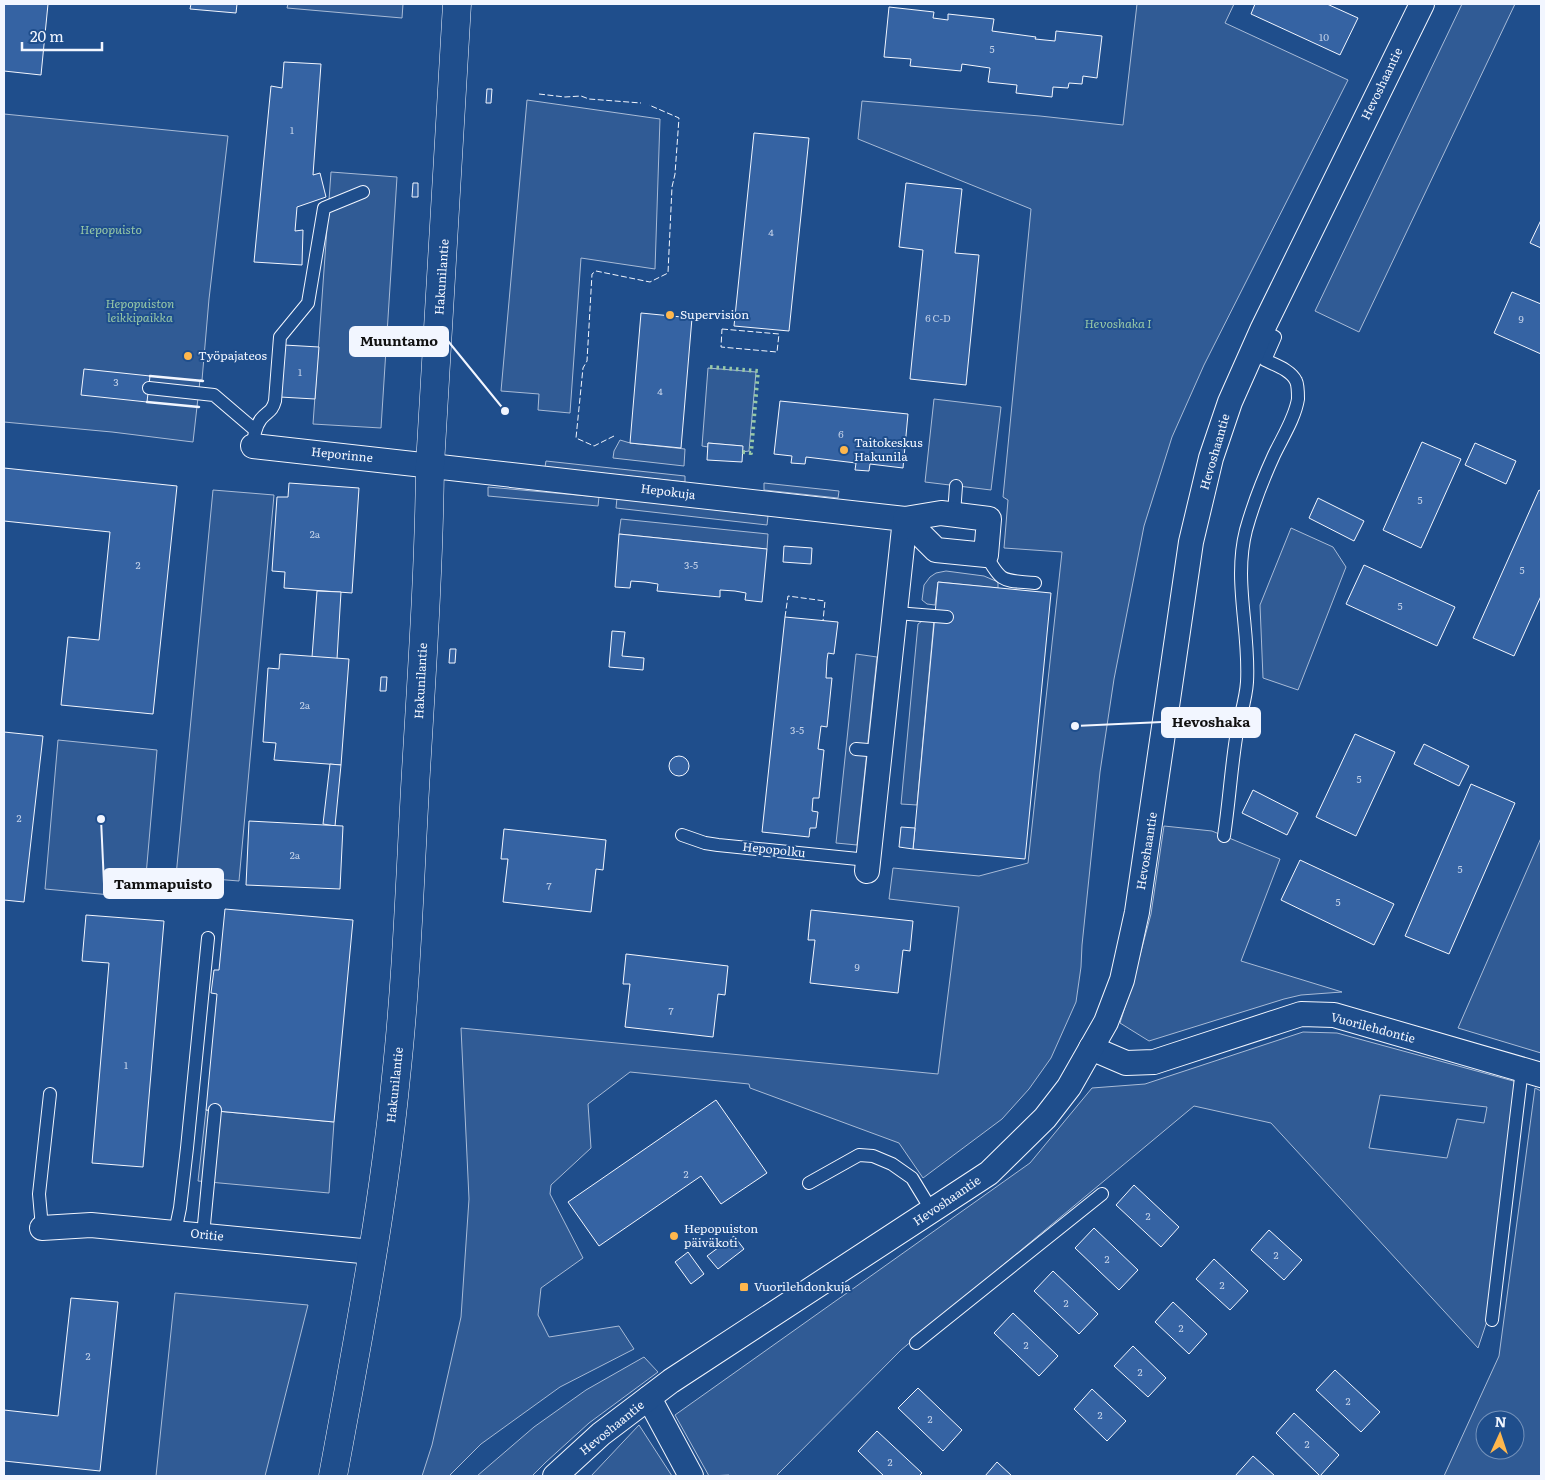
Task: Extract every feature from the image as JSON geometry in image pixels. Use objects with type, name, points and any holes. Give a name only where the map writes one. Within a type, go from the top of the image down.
[{"type":"main road","name":"Hakunilantie","points":[[333,1476],[384,1178],[404,991],[426,587],[430,465],[457,4]]},
{"type":"main road","name":"Hakunilantie","points":[[324,1476],[355,1356]]},
{"type":"street","name":"Hevoshaantie","points":[[555,1476],[601,1434],[671,1382],[750,1328],[989,1173],[1045,1118],[1069,1087],[1106,1022],[1122,980],[1137,912],[1191,542],[1214,448],[1230,402],[1262,330],[1422,4]]},
{"type":"street","name":"Heporinne","points":[[254,438],[430,465]]},
{"type":"street","name":"Hepokuja","points":[[430,465],[905,519],[941,513],[989,519],[986,555]]},
{"type":"street","points":[[905,519],[936,550],[986,555]]},
{"type":"street","points":[[868,865],[905,519]]},
{"type":"street","name":"Vuorilehdontie","points":[[1091,1048],[1126,1064],[1154,1062],[1301,1014],[1334,1016],[1532,1072]]},
{"type":"street","name":"Oritie","points":[[42,1228],[91,1225],[372,1252]]},
{"type":"street","points":[[649,1398],[692,1476]]},
{"type":"lane","points":[[149,388],[214,395],[254,438],[261,418],[273,409],[280,337],[308,303],[324,208],[363,192]]},
{"type":"lane","points":[[1224,836],[1236,738],[1247,682],[1245,630],[1241,595],[1244,541],[1250,518],[1268,470],[1298,400],[1297,382],[1291,374],[1265,360],[1275,337],[1262,330]]},
{"type":"lane","points":[[954,514],[956,486]]},
{"type":"lane","points":[[986,555],[996,574],[1001,578],[1035,583]]},
{"type":"lane","points":[[896,613],[946,618]]},
{"type":"lane","points":[[856,749],[880,751]]},
{"type":"lane","name":"Hepopolku","points":[[682,835],[705,843],[868,865]]},
{"type":"lane","points":[[175,1232],[180,1208],[186,1156],[208,938]]},
{"type":"lane","points":[[1492,1320],[1532,1072]]},
{"type":"lane","points":[[42,1228],[39,1194],[50,1094]]},
{"type":"lane","points":[[203,1235],[215,1110]]},
{"type":"lane","points":[[809,1183],[859,1155],[873,1156],[892,1164],[912,1178],[932,1211]]},
{"type":"lane","points":[[916,1342],[1102,1194]]},
{"type":"shaded area","points":[[288,4],[403,4],[402,18],[287,8]]},
{"type":"shaded area","points":[[1137,4],[1234,4],[1225,23],[1348,80],[1204,365],[1172,437],[1144,526],[1114,679],[1100,772],[1076,1002],[1051,1058],[1029,1089],[1002,1119],[923,1178],[899,1143],[750,1088],[749,1084],[630,1072],[588,1104],[591,1148],[551,1185],[550,1194],[583,1258],[541,1288],[538,1315],[549,1337],[619,1326],[634,1349],[560,1387],[481,1444],[449,1476],[422,1476],[432,1445],[461,1317],[469,1199],[461,1028],[938,1074],[959,907],[889,899],[893,868],[979,876],[1028,863],[1062,552],[1004,548],[1008,500],[1003,497],[1031,209],[858,139],[862,101],[1123,125]]},
{"type":"shaded area","points":[[1462,4],[1515,4],[1359,332],[1315,311]]},
{"type":"shaded area","points":[[527,100],[660,119],[655,269],[581,258],[570,413],[538,410],[539,394],[501,391]]},
{"type":"shaded area","name":"Hepopuisto","points":[[4,114],[228,136],[209,299],[202,380],[200,380],[193,442],[4,422]]},
{"type":"shaded area","points":[[331,172],[397,177],[381,428],[313,424]]},
{"type":"shaded area","points":[[708,368],[756,372],[749,451],[742,452],[742,446],[708,443],[708,447],[702,446]]},
{"type":"shaded area","points":[[934,399],[1001,407],[991,490],[925,482]]},
{"type":"shaded area","points":[[620,440],[630,443],[685,449],[684,466],[613,458],[614,451]]},
{"type":"shaded area","points":[[546,461],[685,476],[685,482],[545,467]]},
{"type":"shaded area","points":[[764,483],[839,491],[838,498],[764,490]]},
{"type":"shaded area","points":[[488,487],[599,497],[598,506],[488,496]]},
{"type":"shaded area","points":[[213,490],[274,495],[239,881],[176,876]]},
{"type":"shaded area","points":[[617,498],[768,516],[767,525],[616,508]]},
{"type":"shaded area","points":[[621,519],[768,534],[767,549],[619,534]]},
{"type":"shaded area","points":[[1291,528],[1333,547],[1346,567],[1298,690],[1263,678],[1260,605]]},
{"type":"shaded area","points":[[946,571],[984,576],[998,582],[998,588],[938,582],[935,605],[927,604],[922,600],[924,585],[936,573]]},
{"type":"shaded area","points":[[925,619],[934,620],[917,805],[901,804],[918,624]]},
{"type":"shaded area","points":[[856,654],[877,657],[857,845],[836,843]]},
{"type":"shaded area","points":[[58,740],[157,750],[144,898],[45,889]]},
{"type":"shaded area","points":[[1164,826],[1212,831],[1280,859],[1241,961],[1342,992],[1301,995],[1284,999],[1149,1041],[1120,1023],[1151,914]]},
{"type":"shaded area","points":[[1541,838],[1541,1053],[1458,1028]]},
{"type":"shaded area","points":[[1303,1032],[1337,1033],[1517,1082],[1488,1318],[1478,1348],[1271,1123],[1194,1106],[901,1350],[776,1476],[709,1476],[675,1415],[1030,1163],[1092,1088],[1145,1084]],"holes":[[[1380,1095],[1487,1107],[1484,1123],[1457,1119],[1447,1158],[1369,1148]]]},
{"type":"shaded area","points":[[1535,1088],[1541,1091],[1541,1476],[1444,1476],[1499,1356]]},
{"type":"shaded area","points":[[206,1110],[334,1122],[329,1193],[198,1181]]},
{"type":"shaded area","points":[[175,1293],[308,1305],[265,1476],[156,1476]]},
{"type":"shaded area","points":[[644,1357],[658,1372],[589,1423],[532,1476],[477,1476],[534,1427],[586,1390]]},
{"type":"shaded area","points":[[639,1425],[672,1476],[591,1476]]},
{"type":"building","points":[[4,4],[48,4],[41,75],[4,71]]},
{"type":"building","points":[[191,4],[237,4],[236,13],[190,9]]},
{"type":"building","points":[[1255,4],[1327,4],[1358,18],[1340,55],[1251,14]]},
{"type":"building","points":[[889,7],[934,12],[933,18],[948,20],[948,14],[994,19],[992,31],[1036,37],[1035,39],[1055,41],[1056,31],[1102,36],[1097,78],[1083,76],[1082,84],[1069,83],[1068,88],[1053,87],[1052,97],[1016,93],[1017,85],[988,82],[990,68],[962,64],[961,71],[910,66],[911,59],[884,57]]},
{"type":"building","points":[[284,62],[321,64],[313,175],[320,173],[326,197],[297,207],[295,231],[303,230],[302,265],[254,262],[271,86],[282,88]]},
{"type":"building","points":[[487,89],[492,89],[491,103],[486,103]]},
{"type":"building","points":[[754,133],[809,138],[789,331],[734,326]]},
{"type":"building","points":[[413,183],[418,183],[418,197],[412,197]]},
{"type":"building","points":[[906,183],[962,189],[955,253],[979,255],[966,385],[910,379],[923,250],[899,247]]},
{"type":"building","points":[[1541,220],[1541,248],[1530,243]]},
{"type":"building","points":[[1512,292],[1541,304],[1541,354],[1494,333]]},
{"type":"building","points":[[641,313],[692,318],[681,448],[630,443]]},
{"type":"building","points":[[284,345],[319,347],[315,399],[280,397]]},
{"type":"building","points":[[84,369],[150,376],[147,402],[81,395]]},
{"type":"building","points":[[780,401],[908,414],[903,468],[870,464],[869,471],[855,470],[856,463],[806,457],[805,464],[791,463],[792,456],[774,454]]},
{"type":"building","points":[[1422,442],[1461,459],[1421,548],[1383,530]]},
{"type":"building","points":[[708,443],[743,446],[742,462],[707,460]]},
{"type":"building","points":[[1475,443],[1516,461],[1506,484],[1465,465]]},
{"type":"building","points":[[4,468],[177,486],[153,714],[61,705],[68,637],[99,640],[110,532],[4,521]]},
{"type":"building","points":[[289,483],[359,488],[352,593],[284,588],[285,572],[272,571],[277,497],[288,497]]},
{"type":"building","points":[[1539,490],[1541,491],[1541,596],[1514,656],[1473,638]]},
{"type":"building","points":[[1318,498],[1364,521],[1354,541],[1309,518]]},
{"type":"building","points":[[619,534],[767,549],[762,602],[745,600],[746,593],[735,591],[720,590],[720,597],[657,591],[658,584],[631,581],[630,588],[615,587]]},
{"type":"building","points":[[784,546],[812,548],[811,564],[783,562]]},
{"type":"building","points":[[1364,565],[1455,607],[1437,646],[1346,604]]},
{"type":"building","points":[[938,582],[1051,593],[1025,859],[913,849]]},
{"type":"building","points":[[317,591],[341,592],[337,659],[312,657]]},
{"type":"building","points":[[785,617],[838,622],[834,654],[828,653],[827,660],[826,678],[832,678],[827,727],[821,726],[818,749],[824,750],[819,798],[813,798],[812,811],[818,812],[816,828],[810,828],[809,837],[762,832]]},
{"type":"building","points":[[612,631],[625,632],[622,656],[644,658],[643,670],[609,667]]},
{"type":"building","points":[[450,649],[456,649],[455,663],[449,663]]},
{"type":"building","points":[[280,654],[349,659],[341,765],[274,760],[276,743],[263,742],[268,668],[279,669]]},
{"type":"building","points":[[381,677],[387,677],[386,691],[380,691]]},
{"type":"building","points":[[4,732],[43,736],[24,902],[4,900]]},
{"type":"building","points":[[1355,734],[1395,752],[1356,836],[1316,817]]},
{"type":"building","points":[[1424,744],[1469,766],[1459,786],[1414,764]]},
{"type":"building","points":[[679,756],[686,759],[689,766],[686,773],[679,776],[672,773],[669,766],[672,759]]},
{"type":"building","points":[[330,764],[341,765],[335,826],[323,824]]},
{"type":"building","points":[[1471,784],[1515,803],[1449,954],[1405,936]]},
{"type":"building","points":[[1253,790],[1298,813],[1287,835],[1242,813]]},
{"type":"building","points":[[249,821],[343,826],[340,889],[246,885]]},
{"type":"building","points":[[901,827],[915,828],[913,849],[899,847]]},
{"type":"building","points":[[504,829],[606,840],[603,870],[596,869],[591,912],[503,902],[508,859],[501,859]]},
{"type":"building","points":[[1300,860],[1394,904],[1374,945],[1281,900]]},
{"type":"building","points":[[225,909],[353,920],[334,1122],[206,1110],[217,994],[211,993],[214,970],[219,970]]},
{"type":"building","points":[[811,910],[913,921],[910,951],[903,950],[898,993],[810,983],[815,940],[808,940]]},
{"type":"building","points":[[86,915],[164,921],[143,1167],[92,1163],[109,963],[82,961]]},
{"type":"building","points":[[626,954],[728,966],[725,995],[718,994],[713,1037],[625,1027],[630,984],[623,984]]},
{"type":"building","points":[[716,1100],[767,1173],[721,1204],[701,1176],[599,1246],[568,1202]]},
{"type":"building","points":[[1134,1185],[1179,1227],[1161,1247],[1116,1205]]},
{"type":"building","points":[[1094,1228],[1138,1270],[1119,1290],[1075,1248]]},
{"type":"building","points":[[1269,1230],[1302,1260],[1284,1280],[1251,1250]]},
{"type":"building","points":[[734,1236],[744,1249],[718,1269],[707,1256]]},
{"type":"building","points":[[688,1252],[704,1274],[691,1284],[675,1262]]},
{"type":"building","points":[[1214,1259],[1248,1291],[1230,1310],[1196,1279]]},
{"type":"building","points":[[1053,1271],[1098,1314],[1079,1334],[1034,1291]]},
{"type":"building","points":[[71,1298],[118,1302],[100,1471],[4,1461],[4,1410],[58,1416]]},
{"type":"building","points":[[1173,1302],[1207,1334],[1189,1354],[1155,1322]]},
{"type":"building","points":[[1013,1313],[1058,1356],[1039,1376],[994,1333]]},
{"type":"building","points":[[1133,1346],[1166,1378],[1148,1397],[1114,1366]]},
{"type":"building","points":[[1335,1370],[1380,1412],[1361,1432],[1316,1390]]},
{"type":"building","points":[[918,1388],[962,1430],[943,1451],[898,1408]]},
{"type":"building","points":[[1092,1389],[1126,1421],[1107,1441],[1074,1409]]},
{"type":"building","points":[[1294,1413],[1339,1455],[1320,1476],[1276,1433]]},
{"type":"building","points":[[877,1431],[922,1473],[919,1476],[884,1476],[858,1451]]},
{"type":"building","points":[[1253,1456],[1275,1476],[1235,1476]]},
{"type":"building","points":[[997,1462],[1012,1476],[985,1476]]},
{"type":"hedge","points":[[710,367],[758,371],[751,453],[742,452]]},
{"type":"fence","points":[[539,94],[565,97],[581,96],[589,99],[641,103]]},
{"type":"fence","points":[[614,436],[594,446],[576,438],[583,368],[587,361],[592,274],[596,271],[650,282],[668,273],[672,187],[675,174],[679,118],[649,105]]},
{"type":"fence","points":[[722,329],[779,334],[777,352],[721,347],[722,329]]},
{"type":"fence","points":[[785,617],[788,596],[825,601],[823,621]]},
{"type":"wall","points":[[150,376],[203,381]]},
{"type":"wall","points":[[147,402],[199,407]]},
{"type":"place","name":"Supervision","points":[[670,315]]},
{"type":"place","name":"Työpajateos","points":[[188,356]]},
{"type":"place","name":"Muuntamo","points":[[505,411]]},
{"type":"place","name":"Taitokeskus Hakunila","points":[[844,450]]},
{"type":"place","name":"Hevoshaka","points":[[1075,726]]},
{"type":"place","name":"Tammapuisto","points":[[101,819]]},
{"type":"place","name":"Hepopuiston päiväkoti","points":[[674,1236]]},
{"type":"place","name":"Vuorilehdonkuja","points":[[744,1287]]},
{"type":"park label","name":"Hepopuiston leikkipaikka","points":[[140,311]]},
{"type":"park label","name":"Hevoshaka I","points":[[1118,324]]}]
